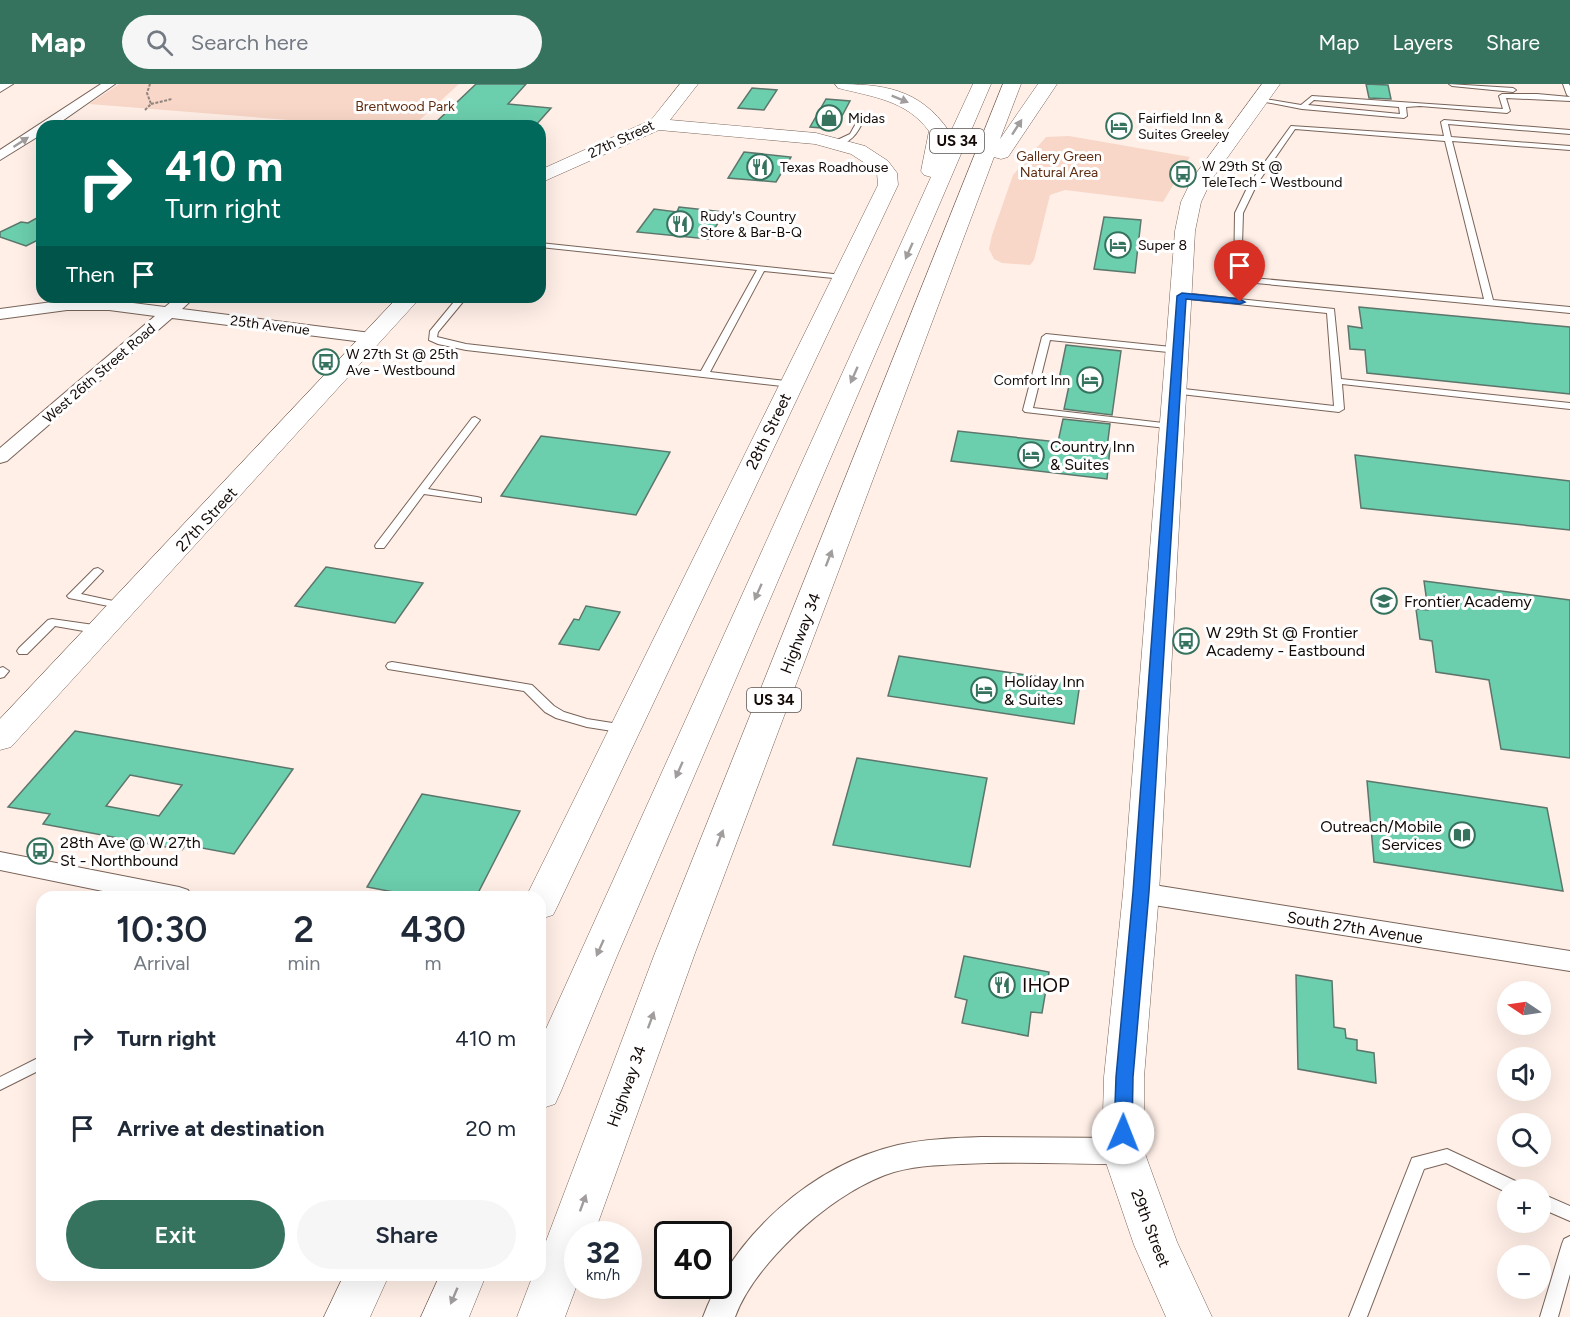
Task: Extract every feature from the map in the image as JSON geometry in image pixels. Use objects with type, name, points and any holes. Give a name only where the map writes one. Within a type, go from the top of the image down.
[{"type":"highway","points":[[844,84],[906,100],[932,120],[939,131],[927,183],[933,198]]},
{"type":"highway","name":"US 34","points":[[546,1077],[597,956],[982,84]]},
{"type":"highway","name":"Highway 34","points":[[541,1317],[675,953],[1012,84]]},
{"type":"highway","points":[[964,212],[981,189],[1032,105],[1048,84]]},
{"type":"highway","points":[[445,1317],[460,1281]]},
{"type":"street","points":[[0,88],[7,84]]},
{"type":"street","points":[[55,120],[109,84]]},
{"type":"street","name":"27th Street","points":[[546,174],[657,124],[689,84]]},
{"type":"street","name":"29th Street","points":[[1189,1317],[1156,1245],[1123,1151],[1124,1077],[1141,892],[1185,231],[1191,202],[1202,179],[1265,92]]},
{"type":"street","name":"28th Street","points":[[546,893],[888,185],[887,173],[880,165],[858,150],[836,144],[816,139],[657,124]]},
{"type":"street","points":[[0,156],[36,132]]},
{"type":"street","name":"West 26th Street Road","points":[[3,451],[180,303]]},
{"type":"street","name":"27th Street","points":[[0,739],[10,716],[103,630],[404,303]]},
{"type":"street","name":"25th Avenue","points":[[0,314],[67,305],[109,306],[370,338]]},
{"type":"street","points":[[0,861],[149,891]]},
{"type":"street","name":"South 27th Avenue","points":[[1141,892],[1570,962]]},
{"type":"street","points":[[719,1317],[743,1271],[776,1231],[819,1198],[857,1174],[897,1158],[952,1152],[1123,1151]]},
{"type":"street","points":[[347,1317],[364,1281]]},
{"type":"lane","points":[[1456,84],[1570,96]]},
{"type":"lane","points":[[1566,84],[1570,96]]},
{"type":"lane","points":[[1265,92],[1302,107],[1404,116],[1402,105],[1420,104],[1507,111],[1502,96],[1570,96]]},
{"type":"lane","points":[[836,144],[853,135],[861,119]]},
{"type":"lane","points":[[1489,302],[1444,122],[1570,132]]},
{"type":"lane","points":[[1570,148],[1293,127],[1253,184],[1239,213],[1237,279],[1570,310]]},
{"type":"lane","points":[[546,246],[843,277]]},
{"type":"lane","points":[[704,374],[762,268]]},
{"type":"lane","points":[[1175,391],[1339,409],[1331,310],[1182,296]]},
{"type":"lane","points":[[458,303],[434,331],[432,338],[466,347],[791,384]]},
{"type":"lane","points":[[1172,427],[1028,410],[1046,337],[1178,350]]},
{"type":"lane","points":[[1337,381],[1570,406]]},
{"type":"lane","points":[[380,546],[475,420]]},
{"type":"lane","points":[[421,491],[477,500]]},
{"type":"lane","points":[[98,571],[73,596],[124,607]]},
{"type":"lane","points":[[23,651],[52,622],[103,630]]},
{"type":"lane","points":[[392,666],[528,688],[551,710],[576,720],[625,729]]},
{"type":"lane","points":[[0,1084],[36,1065]]},
{"type":"lane","points":[[1358,1317],[1418,1163],[1447,1156],[1497,1180]]},
{"type":"lane","points":[[1551,1205],[1570,1214]]},
{"type":"lane","points":[[1549,1317],[1570,1244]]},
{"type":"path","points":[[150,84],[147,88],[148,100],[151,104]]},
{"type":"path","points":[[144,110],[151,104],[172,99]]},
{"type":"green space","name":"Brentwood Park","points":[[119,84],[459,84],[420,120],[289,120],[89,104]]},
{"type":"green space","name":"Gallery Green Natural Area","points":[[1069,136],[1190,157],[1163,202],[1065,190],[1050,195],[1034,260],[1030,265],[1002,263],[994,259],[989,249],[992,235],[1013,175],[1046,137]]},
{"type":"building","points":[[476,84],[526,84],[508,104],[551,108],[540,120],[438,120]]},
{"type":"building","points":[[1366,84],[1388,85],[1391,99],[1369,98]]},
{"type":"building","points":[[752,88],[777,90],[764,110],[738,108]]},
{"type":"building","points":[[826,99],[850,101],[835,129],[810,127]]},
{"type":"building","name":"Texas Roadhouse","points":[[744,152],[791,157],[776,182],[728,178]]},
{"type":"building","name":"Rudy's Country Store & Bar-B-Q","points":[[679,207],[725,212],[708,239],[637,232],[654,209],[677,212]]},
{"type":"building","name":"Super 8","points":[[1104,217],[1141,220],[1135,273],[1094,269]]},
{"type":"building","points":[[36,218],[36,241],[26,246],[0,237],[0,232],[21,222],[28,223]]},
{"type":"building","points":[[1359,307],[1570,327],[1570,394],[1367,373],[1365,350],[1350,349],[1348,326],[1362,328]]},
{"type":"building","name":"Comfort Inn","points":[[1066,345],[1121,351],[1112,415],[1064,409],[1070,381],[1059,379]]},
{"type":"building","name":"Country Inn & Suites","points":[[1063,419],[1110,424],[1107,479],[951,461],[958,431],[1058,442]]},
{"type":"building","points":[[541,436],[670,452],[636,515],[501,496]]},
{"type":"building","points":[[1355,455],[1570,481],[1570,530],[1361,508]]},
{"type":"building","points":[[326,567],[423,583],[395,623],[295,606]]},
{"type":"building","points":[[1424,581],[1570,600],[1570,758],[1501,749],[1489,680],[1436,672],[1432,641],[1420,639],[1416,609],[1428,610]]},
{"type":"building","points":[[586,606],[620,612],[599,650],[559,644],[574,619],[579,620]]},
{"type":"building","name":"Holiday Inn & Suites","points":[[899,656],[1080,683],[1074,724],[888,696]]},
{"type":"building","points":[[75,731],[293,769],[234,854],[186,845],[182,850],[43,824],[50,814],[8,807]],"holes":[[[130,775],[182,785],[159,816],[106,806]]]},
{"type":"building","points":[[857,758],[987,778],[970,867],[833,845]]},
{"type":"building","name":"Outreach/Mobile Services","points":[[1367,781],[1547,808],[1563,891],[1374,862]]},
{"type":"building","points":[[422,794],[520,811],[479,891],[388,891],[367,887]]},
{"type":"building","name":"IHOP","points":[[964,956],[1049,972],[1042,1013],[1031,1012],[1028,1036],[962,1023],[967,1000],[955,997]]},
{"type":"building","points":[[1296,975],[1332,981],[1334,1027],[1345,1029],[1346,1038],[1357,1040],[1357,1050],[1374,1053],[1376,1083],[1298,1069]]},
{"type":"place","name":"Midas","points":[[829,118]]},
{"type":"place","name":"Fairfield Inn & Suites Greeley","points":[[1119,126]]},
{"type":"place","name":"Texas Roadhouse","points":[[760,167]]},
{"type":"place","name":"W 29th St @ TeleTech - Westbound","points":[[1183,174]]},
{"type":"place","name":"Rudy's Country Store & Bar-B-Q","points":[[680,224]]},
{"type":"place","name":"Super 8","points":[[1118,245]]},
{"type":"place","name":"W 27th St @ 25th Ave - Westbound","points":[[326,362]]},
{"type":"place","name":"Comfort Inn","points":[[1090,380]]},
{"type":"place","name":"Country Inn & Suites","points":[[1031,455]]},
{"type":"place","name":"Frontier Academy","points":[[1384,601]]},
{"type":"place","name":"W 29th St @ Frontier Academy - Eastbound","points":[[1186,641]]},
{"type":"place","name":"Holiday Inn & Suites","points":[[984,690]]},
{"type":"place","name":"Outreach/Mobile Services","points":[[1462,835]]},
{"type":"place","name":"28th Ave @ W 27th St - Northbound","points":[[40,851]]},
{"type":"place","name":"IHOP","points":[[1002,985]]},
{"type":"route","points":[[1123,1133],[1124,1077],[1141,892],[1182,296],[1240,302]]}]
